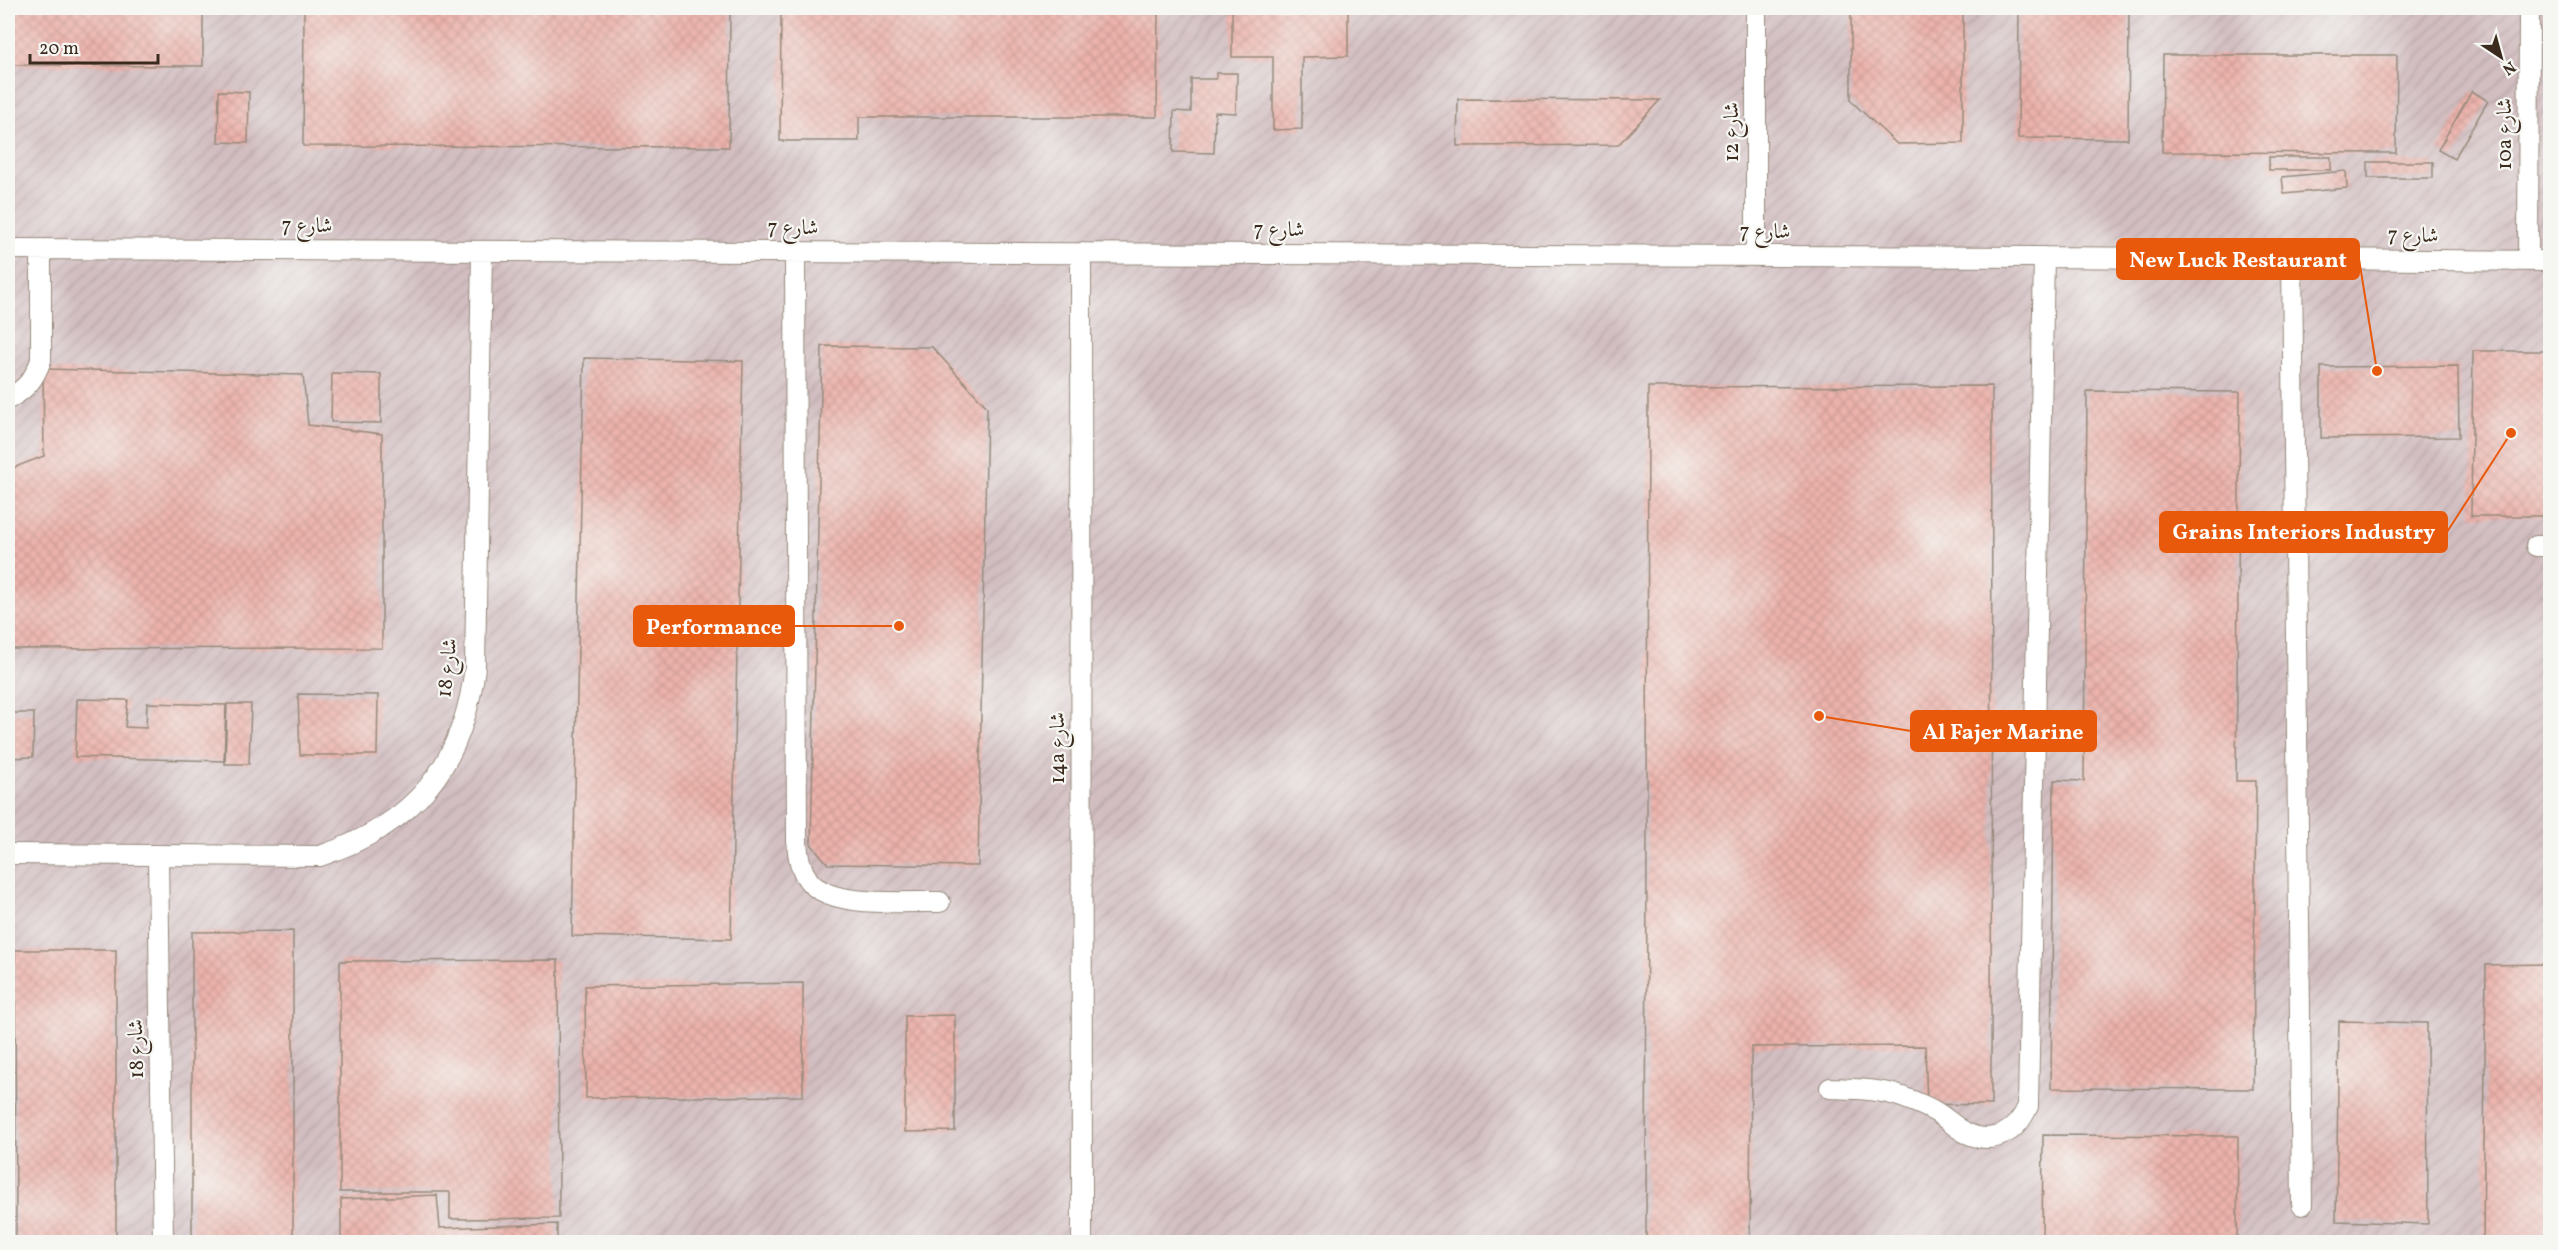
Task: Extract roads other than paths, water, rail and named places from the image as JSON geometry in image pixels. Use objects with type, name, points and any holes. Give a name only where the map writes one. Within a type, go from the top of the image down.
[{"type":"lane","name":"شارع 12","points":[[1756,8],[1756,256]]},
{"type":"lane","name":"10a شارع","points":[[2528,261],[2529,8]]},
{"type":"lane","name":"شارع 7","points":[[8,249],[2550,261]]},
{"type":"lane","points":[[8,399],[23,391],[35,377],[41,360],[41,249]]},
{"type":"lane","name":"شارع 18","points":[[8,854],[320,855],[351,845],[380,830],[406,811],[429,787],[447,760],[462,731],[471,700],[475,667],[482,251]]},
{"type":"lane","points":[[795,252],[799,862],[810,882],[827,894],[848,899],[940,902]]},
{"type":"lane","name":"14a شارع","points":[[1081,253],[1082,1242]]},
{"type":"lane","points":[[1830,1088],[1866,1089],[1902,1097],[1935,1112],[1966,1132],[1981,1138],[1996,1138],[2011,1132],[2022,1120],[2028,1106],[2044,257]]},
{"type":"lane","points":[[2292,259],[2302,1205]]},
{"type":"lane","name":"شارع 18","points":[[158,855],[163,1242]]},
{"type":"place","name":"New Luck Restaurant","points":[[2377,371]]},
{"type":"place","name":"Grains Interiors Industry","points":[[2511,433]]},
{"type":"place","name":"Performance","points":[[899,626]]},
{"type":"place","name":"Al Fajer Marine","points":[[1819,716]]}]
